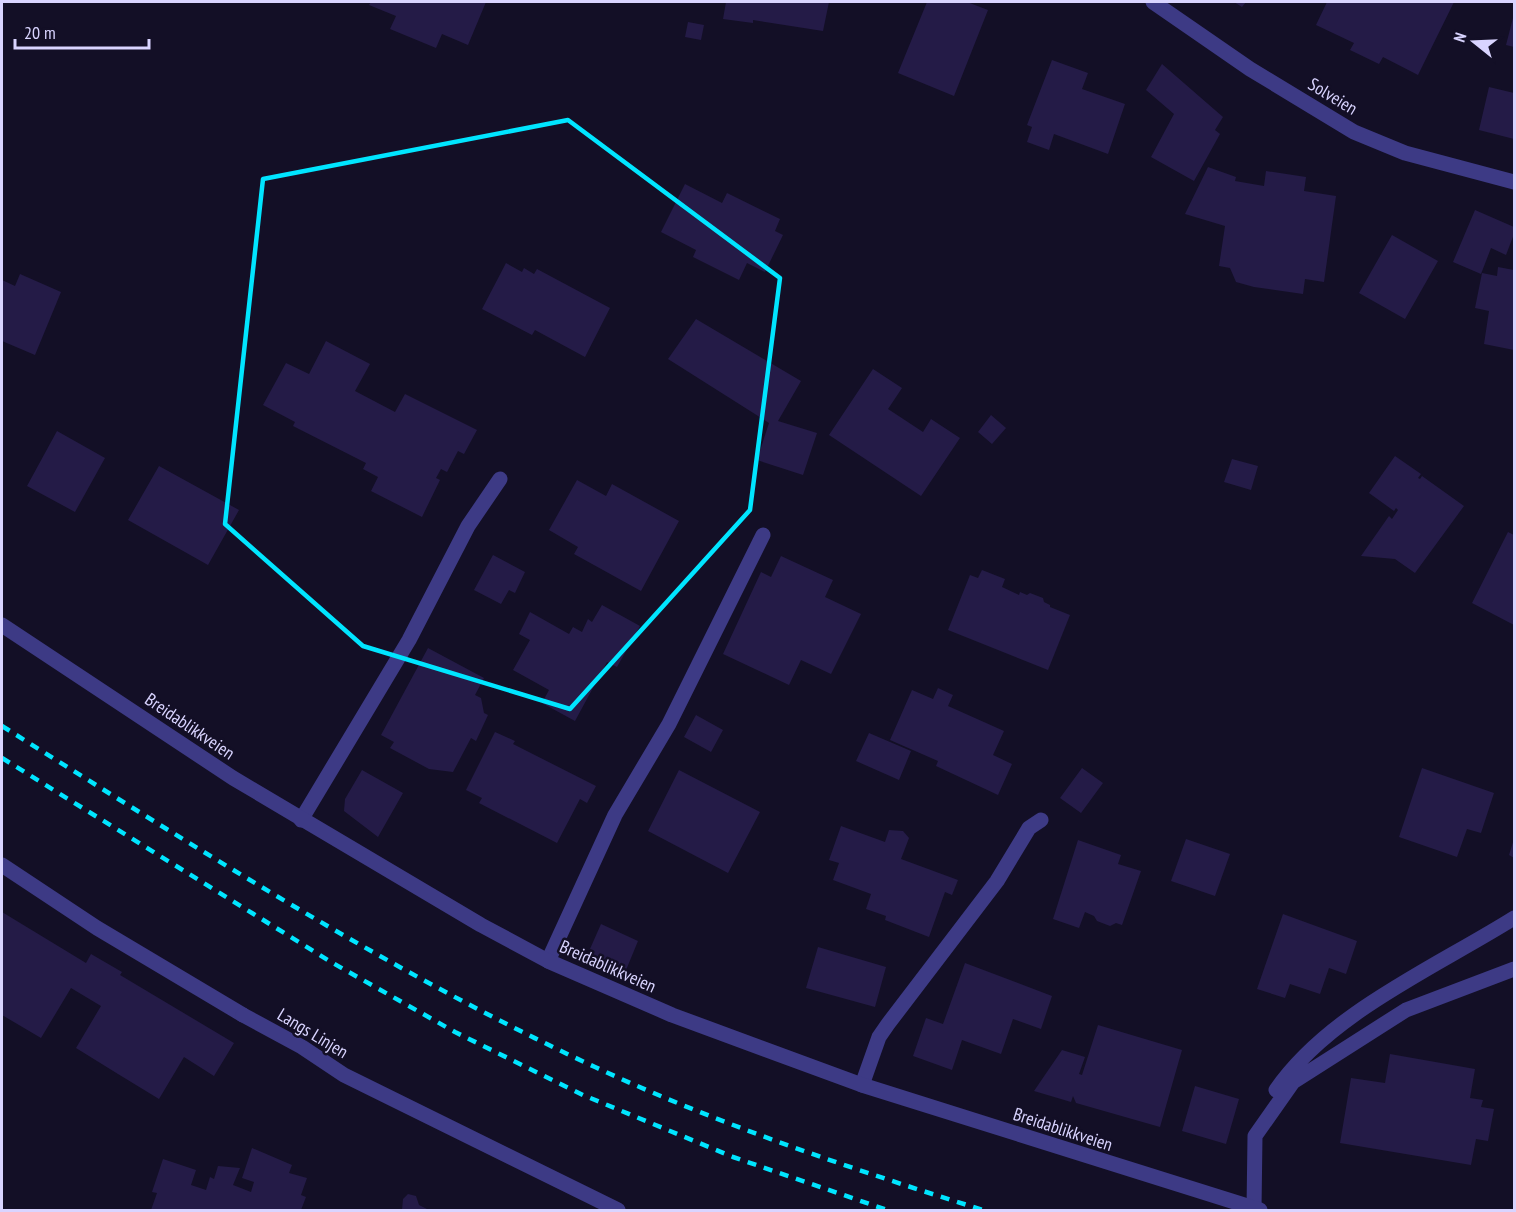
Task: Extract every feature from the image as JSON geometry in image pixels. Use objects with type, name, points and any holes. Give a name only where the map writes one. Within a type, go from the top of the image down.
[{"type":"street","name":"Solveien","points":[[1153,2],[1250,69],[1354,132],[1405,153],[1515,182]]},
{"type":"street","points":[[301,819],[409,640],[468,526],[500,479]]},
{"type":"street","points":[[548,961],[615,816],[669,724],[763,535]]},
{"type":"street","name":"Breidablikkveien","points":[[2,626],[233,778],[548,961],[672,1015],[862,1085],[1257,1210]]},
{"type":"street","points":[[862,1085],[879,1037],[997,881],[1029,828],[1041,820]]},
{"type":"street","name":"Langs Linjen","points":[[2,865],[97,928],[243,1015],[302,1047],[344,1075],[618,1210]]},
{"type":"street","points":[[1257,1210],[1255,1136],[1275,1091],[1289,1072],[1335,1029],[1359,1011],[1515,918]]},
{"type":"street","points":[[1255,1136],[1293,1082],[1406,1010],[1515,969]]},
{"type":"highlighted area","points":[[568,120],[780,278],[750,510],[570,709],[363,646],[225,524],[263,179]]},
{"type":"building","points":[[371,2],[486,2],[468,45],[442,34],[436,48],[390,29],[396,16],[369,5]]},
{"type":"building","points":[[726,2],[829,2],[823,31],[753,20],[753,23],[723,19]]},
{"type":"building","points":[[927,2],[967,2],[988,10],[954,96],[898,73]]},
{"type":"building","points":[[1234,2],[1246,2],[1242,7]]},
{"type":"building","points":[[1327,2],[1454,2],[1418,75],[1383,57],[1379,64],[1350,50],[1354,43],[1316,25]]},
{"type":"building","points":[[1514,14],[1514,47],[1506,45]]},
{"type":"building","points":[[688,22],[704,25],[701,40],[685,37]]},
{"type":"building","points":[[1052,60],[1088,73],[1082,89],[1125,104],[1108,154],[1054,134],[1049,150],[1027,142],[1032,127],[1027,125]]},
{"type":"building","points":[[1162,64],[1223,117],[1215,130],[1220,134],[1194,181],[1151,157],[1174,114],[1146,90]]},
{"type":"building","points":[[1489,87],[1514,93],[1514,139],[1479,130]]},
{"type":"building","points":[[1208,167],[1236,177],[1235,181],[1264,186],[1266,171],[1306,177],[1304,191],[1336,196],[1324,282],[1305,279],[1303,294],[1254,287],[1236,282],[1230,268],[1219,266],[1225,226],[1185,214]]},
{"type":"building","points":[[685,184],[722,203],[727,193],[780,219],[775,231],[783,235],[765,272],[747,263],[739,280],[693,257],[696,250],[661,232]]},
{"type":"building","points":[[1475,210],[1514,227],[1514,234],[1506,255],[1491,248],[1481,274],[1453,262]]},
{"type":"building","points":[[1392,235],[1438,261],[1405,319],[1359,293]]},
{"type":"building","points":[[506,263],[522,272],[524,268],[534,274],[537,269],[610,308],[585,357],[535,330],[532,335],[482,309]]},
{"type":"building","points":[[1498,267],[1514,270],[1514,350],[1484,344],[1489,311],[1475,308],[1482,273],[1497,276]]},
{"type":"building","points":[[20,274],[61,292],[35,355],[2,341],[2,280],[15,286]]},
{"type":"building","points":[[696,319],[801,381],[778,421],[817,433],[803,475],[757,460],[769,423],[668,359]]},
{"type":"building","points":[[326,341],[370,364],[355,391],[395,412],[405,394],[477,430],[464,454],[458,451],[447,472],[441,469],[436,478],[440,480],[422,517],[371,491],[378,477],[363,469],[366,463],[293,426],[295,422],[263,405],[286,363],[309,374]]},
{"type":"building","points":[[873,369],[902,388],[888,409],[923,432],[931,419],[960,438],[921,496],[829,435]]},
{"type":"building","points":[[991,415],[1006,428],[992,444],[978,432]]},
{"type":"building","points":[[57,431],[105,458],[75,512],[27,486]]},
{"type":"building","points":[[1395,456],[1421,474],[1418,478],[1422,476],[1464,506],[1415,573],[1395,559],[1361,556],[1389,516],[1392,519],[1398,510],[1396,508],[1394,511],[1369,493]]},
{"type":"building","points":[[1232,459],[1258,466],[1251,490],[1224,482]]},
{"type":"building","points":[[159,466],[239,510],[208,565],[128,520]]},
{"type":"building","points":[[577,480],[606,496],[612,484],[679,521],[641,591],[574,554],[578,547],[549,530]]},
{"type":"building","points":[[1508,532],[1514,535],[1514,625],[1472,603]]},
{"type":"building","points":[[493,555],[525,572],[515,593],[509,590],[501,604],[474,590]]},
{"type":"building","points":[[781,556],[833,580],[825,597],[861,614],[831,674],[801,660],[789,685],[723,654],[761,572],[771,577]]},
{"type":"building","points":[[982,570],[1005,579],[1002,587],[1019,595],[1020,592],[1027,595],[1030,593],[1043,598],[1050,607],[1070,615],[1048,670],[948,630],[970,575],[978,578]]},
{"type":"building","points":[[602,605],[640,626],[617,667],[607,662],[575,721],[542,703],[549,690],[513,670],[530,640],[519,634],[530,612],[569,634],[573,627],[582,632],[588,619],[592,622]]},
{"type":"building","points":[[428,648],[484,678],[475,695],[481,698],[484,713],[488,715],[476,741],[471,738],[453,772],[429,769],[390,748],[394,742],[381,735]]},
{"type":"building","points":[[938,688],[953,695],[948,706],[1004,731],[993,755],[1012,764],[998,795],[936,766],[938,761],[890,740],[912,690],[933,699]]},
{"type":"building","points":[[696,715],[723,730],[711,752],[684,737]]},
{"type":"building","points":[[495,732],[515,741],[513,744],[596,786],[587,803],[580,799],[557,843],[479,803],[482,798],[466,790]]},
{"type":"building","points":[[869,733],[911,751],[899,780],[856,761]]},
{"type":"building","points":[[1082,768],[1103,783],[1081,813],[1060,798]]},
{"type":"building","points":[[1422,768],[1494,793],[1481,833],[1467,829],[1457,857],[1399,837]]},
{"type":"building","points":[[362,770],[403,793],[378,837],[344,811],[345,799]]},
{"type":"building","points":[[679,770],[760,812],[728,873],[648,831]]},
{"type":"building","points":[[841,826],[885,842],[889,830],[903,831],[909,838],[901,859],[958,880],[952,895],[945,892],[929,937],[885,920],[886,916],[866,909],[871,894],[833,880],[839,863],[829,860]]},
{"type":"building","points":[[1186,839],[1230,854],[1215,896],[1171,881]]},
{"type":"building","points":[[1514,839],[1514,858],[1509,855]]},
{"type":"building","points":[[1078,840],[1121,855],[1118,864],[1141,871],[1122,925],[1116,923],[1110,926],[1097,921],[1094,916],[1085,912],[1079,928],[1053,919]]},
{"type":"building","points":[[2,912],[86,963],[91,954],[122,972],[120,975],[234,1043],[214,1076],[184,1057],[159,1099],[118,1074],[76,1048],[101,1006],[71,988],[41,1038],[2,1015]]},
{"type":"building","points":[[1283,914],[1357,941],[1346,974],[1329,968],[1320,994],[1290,984],[1285,998],[1257,989]]},
{"type":"building","points":[[601,924],[638,941],[624,975],[586,958]]},
{"type":"building","points":[[818,947],[886,967],[875,1007],[806,988]]},
{"type":"building","points":[[965,963],[1052,996],[1041,1029],[1013,1019],[1001,1054],[962,1040],[952,1070],[913,1056],[926,1018],[943,1024]]},
{"type":"building","points":[[1098,1025],[1182,1050],[1160,1127],[1076,1103],[1073,1096],[1071,1102],[1034,1091],[1062,1050],[1085,1057],[1079,1074],[1082,1075]]},
{"type":"building","points":[[1390,1054],[1475,1069],[1470,1098],[1483,1100],[1481,1107],[1494,1109],[1488,1141],[1476,1139],[1471,1165],[1340,1143],[1351,1078],[1385,1083]]},
{"type":"building","points":[[1195,1086],[1239,1099],[1226,1144],[1182,1131]]},
{"type":"building","points":[[252,1148],[292,1165],[289,1173],[307,1178],[301,1195],[306,1197],[301,1210],[151,1210],[157,1193],[152,1192],[163,1159],[196,1170],[191,1185],[206,1190],[210,1177],[214,1179],[218,1166],[240,1168],[233,1185],[251,1192],[254,1182],[242,1178]]},
{"type":"building","points":[[408,1194],[416,1196],[419,1205],[429,1210],[402,1210],[403,1199]]},
{"type":"railway","points":[[2,726],[293,906],[367,949],[518,1030],[642,1088],[738,1127],[885,1179],[983,1210]]},
{"type":"railway","points":[[2,758],[331,962],[455,1032],[583,1095],[733,1157],[887,1210]]}]
